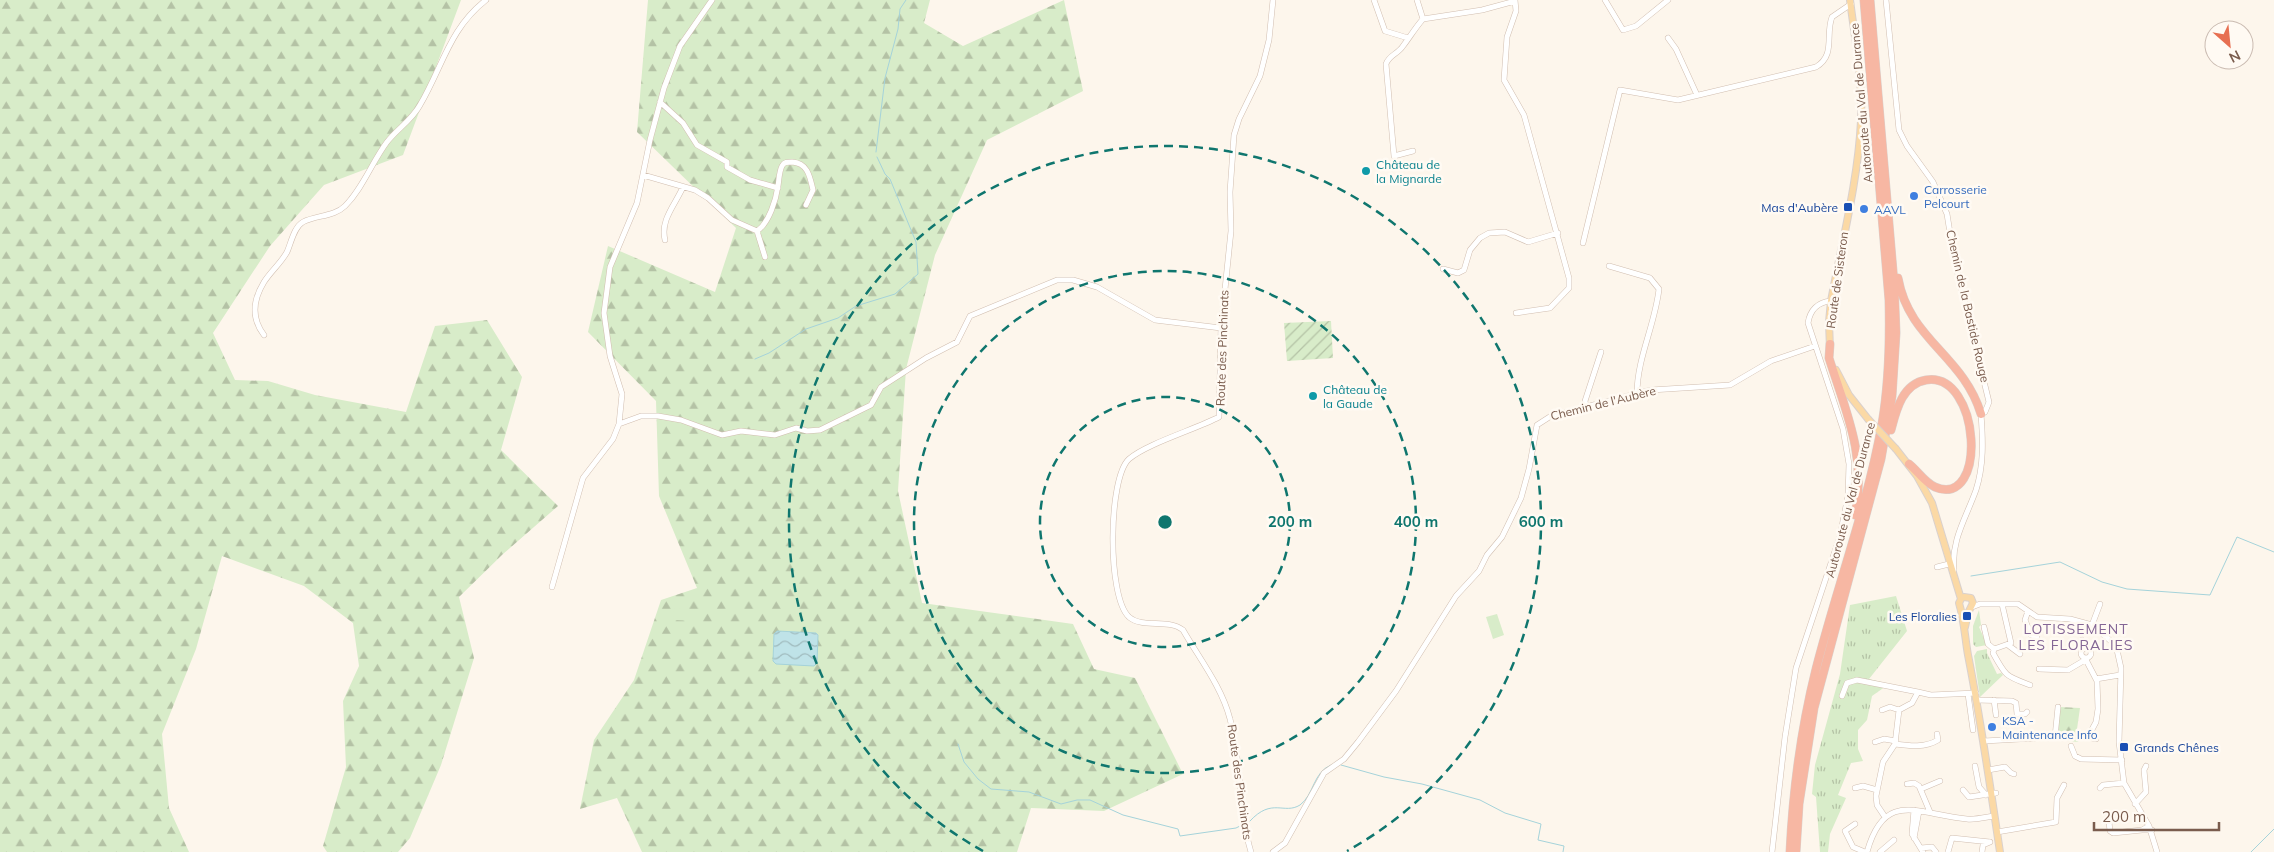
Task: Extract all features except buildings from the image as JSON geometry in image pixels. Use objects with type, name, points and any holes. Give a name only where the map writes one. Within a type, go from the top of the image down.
[{"type":"highway","name":"Autoroute du Val de Durance","points":[[1790,852],[1795,779],[1816,671],[1874,459],[1882,423],[1889,359],[1888,291],[1864,0]]},
{"type":"highway","name":"Autoroute du Val de Durance","points":[[1796,852],[1800,795],[1814,708],[1830,642],[1872,494],[1890,412],[1896,333],[1870,0]]},
{"type":"highway","points":[[1883,148],[1897,277],[1905,304],[1923,333],[1965,378],[1974,392],[1981,414]]},
{"type":"highway","points":[[1816,671],[1821,642],[1855,513],[1859,476],[1856,446],[1829,358],[1830,344]]},
{"type":"highway","points":[[1872,494],[1881,473],[1901,400],[1914,384],[1923,380],[1937,380],[1953,389],[1964,406],[1970,438],[1970,468],[1962,481],[1953,487],[1943,489],[1930,484],[1909,464]]},
{"type":"main road","name":"Route de Sisteron","points":[[1850,2],[1860,86],[1861,121],[1854,173],[1831,301],[1830,344],[1834,365],[1842,384],[1853,402],[1909,464],[1932,503],[1944,550],[1957,589]]},
{"type":"main road","points":[[1957,589],[1969,606]]},
{"type":"main road","points":[[1962,598],[1960,606],[1969,606]]},
{"type":"main road","points":[[1969,606],[1964,631],[1984,741],[2000,852]]},
{"type":"street","points":[[264,335],[254,315],[255,300],[264,282],[286,253],[298,227],[305,221],[334,213],[345,206],[388,141],[420,106],[444,53],[461,25],[486,0]]},
{"type":"street","points":[[552,587],[583,478],[613,439],[619,424],[622,394],[610,356],[605,323],[606,292],[610,267],[631,222],[660,102],[680,46],[712,0]]},
{"type":"street","name":"Route des Pinchinats","points":[[1251,852],[1244,830],[1235,742],[1230,718],[1220,694],[1183,630],[1175,624],[1134,620],[1126,614],[1114,573],[1114,510],[1123,466],[1140,451],[1219,417],[1221,328],[1231,231],[1230,190],[1234,135],[1239,119],[1260,76],[1269,40],[1273,0]]},
{"type":"street","points":[[1374,0],[1385,31],[1408,38]]},
{"type":"street","points":[[1417,0],[1424,20]]},
{"type":"street","points":[[1605,0],[1619,27],[1623,30],[1636,26],[1668,0]]},
{"type":"street","name":"Chemin de la Bastide Rouge","points":[[1886,0],[1899,130],[1907,146],[1933,182],[1946,214],[1954,258],[1988,395],[1988,405],[1981,414],[1982,465],[1976,490],[1955,541]]},
{"type":"street","points":[[1413,151],[1394,156],[1385,72],[1388,59],[1401,49],[1424,20],[1482,10],[1515,1],[1516,11],[1507,37],[1504,80],[1524,115],[1536,165],[1567,266],[1569,288],[1550,308],[1516,313]]},
{"type":"street","points":[[1583,243],[1620,90],[1678,100],[1816,67],[1824,62],[1829,53],[1832,17],[1850,2]]},
{"type":"street","points":[[1668,38],[1676,48],[1696,95]]},
{"type":"street","points":[[660,102],[683,123],[697,145],[727,162],[727,167],[750,180],[778,188]]},
{"type":"street","points":[[758,231],[764,226],[778,188],[782,165],[785,162],[803,165],[809,174],[813,190],[806,205]]},
{"type":"street","points":[[643,175],[683,186],[708,198],[732,220],[758,231]]},
{"type":"street","points":[[665,240],[663,230],[666,219],[683,186]]},
{"type":"street","points":[[758,231],[765,257]]},
{"type":"street","points":[[1442,269],[1458,273],[1464,270],[1470,250],[1480,238],[1489,233],[1505,232],[1528,242],[1558,233]]},
{"type":"street","points":[[1609,266],[1650,278],[1659,289],[1655,318],[1637,382],[1637,394]]},
{"type":"street","points":[[619,424],[641,416],[658,416],[681,420],[722,435],[741,432],[774,435],[796,428],[807,431],[820,430],[872,405],[881,387],[926,358],[957,342],[970,316],[1057,280],[1073,280],[1097,287],[1155,320],[1221,328]]},
{"type":"street","points":[[1772,852],[1784,737],[1796,668],[1840,536],[1848,496],[1849,464],[1843,430],[1810,330],[1809,318],[1816,306],[1831,301]]},
{"type":"street","name":"Chemin de l'Aubère","points":[[1273,852],[1285,843],[1324,773],[1344,759],[1358,742],[1396,690],[1456,596],[1479,571],[1487,555],[1502,536],[1521,498],[1536,429],[1540,422],[1546,417],[1637,394],[1672,388],[1724,387],[1742,379],[1770,361],[1815,346]]},
{"type":"street","points":[[1586,406],[1585,401],[1601,352]]},
{"type":"street","points":[[1944,550],[1952,546],[1955,541]]},
{"type":"street","points":[[1955,541],[1954,568],[1957,589]]},
{"type":"street","points":[[1937,567],[1949,564]]},
{"type":"street","points":[[1969,606],[1980,604],[2018,604],[2037,617],[2070,619],[2092,625],[2103,633],[2115,646],[2120,675],[2119,742],[2124,782],[2151,828],[2157,852]]},
{"type":"street","points":[[1994,649],[2008,645],[2011,641],[2002,604]]},
{"type":"street","points":[[2092,625],[2100,604]]},
{"type":"street","points":[[2028,611],[2025,620],[2031,635],[2037,637]]},
{"type":"street","points":[[1984,627],[1988,644],[1994,649]]},
{"type":"street","points":[[2082,640],[2086,648],[2081,652],[2096,679],[2098,709],[2096,722],[2088,736],[2096,739]]},
{"type":"street","points":[[2008,645],[2020,654]]},
{"type":"street","points":[[1994,649],[1993,653],[2004,673],[2021,683],[2030,685]]},
{"type":"street","points":[[2039,669],[2068,670],[2085,659]]},
{"type":"street","points":[[2096,679],[2120,675]]},
{"type":"street","points":[[1842,696],[1847,683],[1857,680],[1931,696],[1976,693]]},
{"type":"street","points":[[1882,710],[1890,707],[1900,710],[1912,703],[1918,692]]},
{"type":"street","points":[[1968,694],[1973,730]]},
{"type":"street","points":[[1977,700],[2012,700],[2016,704],[2017,714],[2025,714],[2026,712]]},
{"type":"street","points":[[1994,700],[1996,715]]},
{"type":"street","points":[[1984,741],[2055,737],[2058,707]]},
{"type":"street","points":[[1885,816],[1877,805],[1877,790],[1885,758],[1896,742],[1900,710]]},
{"type":"street","points":[[1875,742],[1884,739],[1913,746],[1932,743],[1938,740],[1937,734]]},
{"type":"street","points":[[2070,746],[2075,756],[2081,759],[2122,760]]},
{"type":"street","points":[[1975,766],[1979,787],[1991,794]]},
{"type":"street","points":[[2136,804],[2146,792],[2144,770],[2146,766]]},
{"type":"street","points":[[1988,770],[2005,767],[2010,773],[2014,774]]},
{"type":"street","points":[[1921,789],[1940,781]]},
{"type":"street","points":[[2100,788],[2103,785],[2124,782]]},
{"type":"street","points":[[1907,784],[1917,784],[1921,789],[1930,812]]},
{"type":"street","points":[[1997,832],[2056,822],[2056,798],[2064,785]]},
{"type":"street","points":[[1855,788],[1863,786],[1877,790]]},
{"type":"street","points":[[1963,790],[1969,798],[1991,794]]},
{"type":"street","points":[[1855,824],[1845,830],[1856,851],[1866,852],[1872,835],[1885,816],[1903,810],[1916,810],[1968,819],[1994,816]]},
{"type":"street","points":[[1916,810],[1914,839],[1922,850],[1932,846],[1936,852]]},
{"type":"street","points":[[2108,822],[2110,831],[2113,833],[2151,828]]},
{"type":"street","points":[[1948,852],[1952,838],[1998,842]]},
{"type":"street","points":[[1880,852],[1894,840]]},
{"type":"street","points":[[1982,852],[1982,845],[1990,842]]},
{"type":"green space","points":[[0,0],[461,0],[403,155],[324,185],[270,246],[213,333],[235,380],[268,381],[315,395],[406,412],[435,326],[487,320],[522,377],[501,450],[558,506],[503,554],[459,597],[474,658],[441,765],[410,838],[398,852],[327,852],[323,846],[346,767],[343,701],[359,666],[353,623],[304,586],[222,556],[196,649],[162,734],[169,808],[189,852],[0,852]]},
{"type":"green space","points":[[648,0],[930,0],[924,23],[963,46],[1064,0],[1083,91],[987,140],[935,255],[906,369],[898,491],[922,603],[1073,624],[1094,669],[1135,678],[1183,774],[1104,811],[1031,808],[1017,852],[642,852],[617,798],[580,809],[594,740],[634,680],[661,600],[697,588],[659,496],[656,401],[588,332],[608,246],[715,292],[736,228],[637,132]]},
{"type":"green space","points":[[1331,321],[1333,358],[1287,361],[1284,323]]},
{"type":"green space","points":[[1896,596],[1907,631],[1869,679],[1889,684],[1872,696],[1867,720],[1858,730],[1858,749],[1863,761],[1851,763],[1838,795],[1846,798],[1830,834],[1828,852],[1820,852],[1816,797],[1812,794],[1815,765],[1840,674],[1850,605]]},
{"type":"green space","points":[[674,608],[695,610],[695,621],[673,620]]},
{"type":"green space","points":[[1979,610],[1981,625],[1979,627],[1987,645],[1976,647],[1973,644],[1973,626]]},
{"type":"green space","points":[[1497,614],[1504,635],[1493,639],[1486,617]]},
{"type":"green space","points":[[1987,649],[1997,674],[2001,673],[2003,675],[1980,697],[1974,656],[1977,651]]},
{"type":"green space","points":[[2059,707],[2080,708],[2077,729],[2083,733],[2078,742],[2055,739]]},
{"type":"water","points":[[777,631],[816,633],[818,635],[817,663],[814,666],[776,664],[773,661],[774,634]]},
{"type":"waterway","points":[[876,152],[885,78],[898,29],[900,9],[906,0]]},
{"type":"waterway","points":[[755,359],[769,353],[806,329],[838,318],[856,306],[895,294],[918,274],[916,242],[890,179],[885,174],[877,157]]},
{"type":"waterway","points":[[1971,576],[2060,562],[2102,582],[2127,589],[2210,595],[2237,537],[2274,552]]},
{"type":"waterway","points":[[958,744],[964,762],[978,779],[991,789],[1029,792],[1061,804],[1077,800],[1090,800],[1123,815],[1178,829],[1180,836],[1236,828],[1242,825]]},
{"type":"waterway","points":[[1250,821],[1258,814],[1271,808],[1294,808],[1300,805],[1305,801],[1317,778],[1325,768],[1331,765]]},
{"type":"waterway","points":[[1341,765],[1480,800],[1505,813],[1541,824],[1538,840],[1564,846],[1563,852]]},
{"type":"waterway","points":[[2251,852],[2274,829]]},
{"type":"place","name":"Château de la Mignarde","points":[[1366,171]]},
{"type":"place","name":"Carrosserie Pelcourt","points":[[1914,196]]},
{"type":"place","name":"Mas d'Aubère","points":[[1848,207]]},
{"type":"place","name":"AAVL","points":[[1864,209]]},
{"type":"place","name":"Château de la Gaude","points":[[1313,396]]},
{"type":"place","name":"Les Floralies","points":[[1967,616]]},
{"type":"place","name":"KSA - Maintenance Info","points":[[1992,727]]},
{"type":"place","name":"Grands Chênes","points":[[2124,747]]},
{"type":"district","name":"LOTISSEMENT LES FLORALIES","points":[[2076,638]]}]
